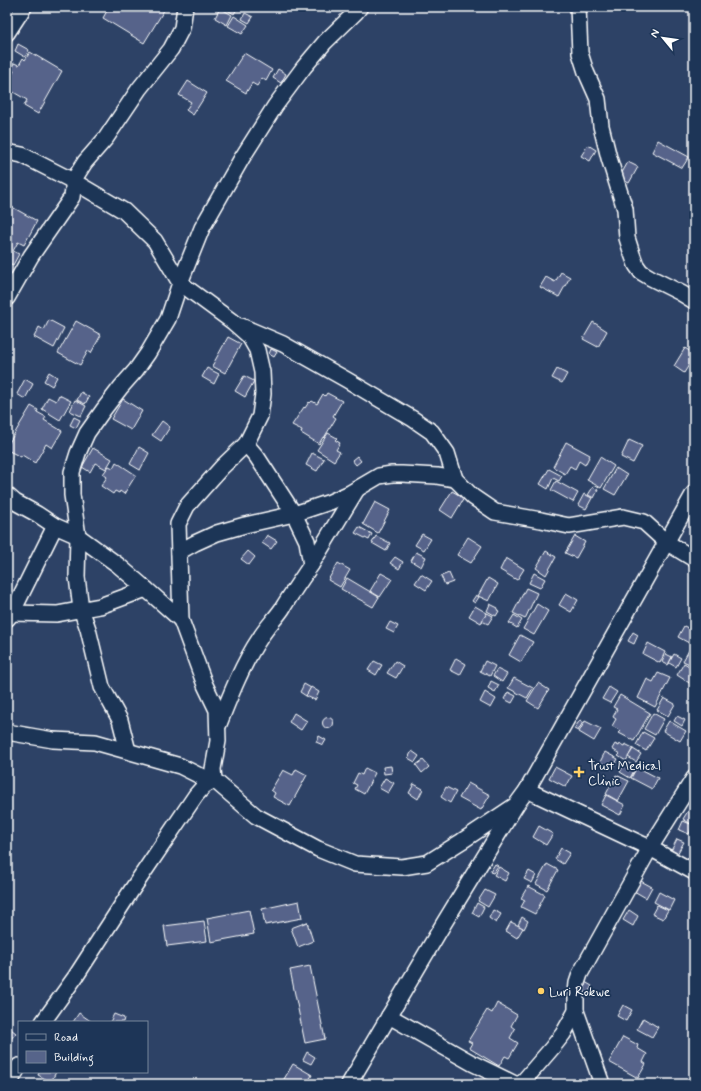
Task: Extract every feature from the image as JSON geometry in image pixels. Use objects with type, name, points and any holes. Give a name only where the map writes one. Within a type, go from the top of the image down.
[{"type":"street","points":[[7,33],[24,7]]},
{"type":"street","points":[[7,298],[31,256],[72,197],[73,181],[85,162],[106,138],[139,89],[171,49],[182,28],[185,7]]},
{"type":"street","points":[[128,751],[120,720],[102,687],[88,628],[81,609],[77,577],[78,536],[72,495],[72,472],[78,452],[87,433],[121,387],[136,370],[168,319],[180,283],[202,228],[242,158],[275,106],[304,68],[325,42],[360,7]]},
{"type":"street","points":[[578,7],[580,53],[586,72],[598,99],[601,126],[609,158],[625,209],[627,238],[636,265],[641,272],[650,278],[694,301]]},
{"type":"street","points":[[7,152],[22,155],[73,181],[124,211],[155,240],[180,283],[233,322],[249,336],[257,350],[262,372],[264,394],[260,416],[246,444],[222,467],[187,506],[178,524],[180,620],[205,685],[217,710],[218,741],[213,769],[214,780]]},
{"type":"street","points":[[233,322],[282,344],[420,423],[432,432],[447,453],[455,479],[473,497],[495,512],[569,526],[623,517],[644,522],[666,542],[694,559]]},
{"type":"street","points":[[246,444],[257,457],[294,514],[307,541],[311,565]]},
{"type":"street","points":[[179,552],[217,533],[294,514],[330,502],[379,476],[392,474],[436,476],[455,479]]},
{"type":"street","points":[[218,728],[228,699],[259,638],[311,565],[358,488]]},
{"type":"street","points":[[349,1084],[444,923],[516,805],[527,790],[694,493]]},
{"type":"street","points":[[7,495],[15,502],[55,526],[78,536],[118,565],[180,620]]},
{"type":"street","points":[[55,526],[10,616],[57,614],[100,606],[146,589]]},
{"type":"street","points":[[7,732],[53,740],[95,742],[180,766],[198,775],[214,780],[256,816],[318,849],[355,864],[402,867],[427,862],[516,805]]},
{"type":"street","points":[[602,1084],[576,1011],[577,983],[580,974],[650,848],[694,778]]},
{"type":"street","points":[[44,1021],[76,976],[196,795],[204,786],[214,780]]},
{"type":"street","points":[[527,790],[650,848],[694,872]]},
{"type":"street","points":[[521,1084],[563,1034],[576,1011]]},
{"type":"street","points":[[388,1016],[515,1084]]},
{"type":"street","points":[[9,1084],[18,1068]]},
{"type":"building","points":[[109,7],[166,7],[144,43],[103,18]]},
{"type":"building","points":[[227,7],[238,7],[234,14],[226,9]]},
{"type":"building","points":[[220,8],[232,15],[227,25],[215,18]]},
{"type":"building","points":[[245,13],[253,17],[249,23],[242,19]]},
{"type":"building","points":[[234,16],[248,25],[242,34],[228,26]]},
{"type":"building","points":[[18,44],[29,50],[25,57],[15,51]]},
{"type":"building","points":[[30,52],[62,71],[38,114],[24,106],[27,100],[8,89],[12,81],[10,79],[14,71],[11,69],[14,63],[19,65],[23,58],[25,60]]},
{"type":"building","points":[[244,53],[272,70],[266,81],[262,78],[257,86],[252,83],[246,93],[226,81]]},
{"type":"building","points":[[278,69],[286,74],[281,83],[273,78]]},
{"type":"building","points":[[188,81],[207,93],[193,115],[186,110],[191,102],[179,95]]},
{"type":"building","points":[[658,140],[689,157],[682,168],[652,152]]},
{"type":"building","points":[[588,145],[596,150],[590,161],[581,156]]},
{"type":"building","points":[[628,162],[638,167],[629,183],[619,178]]},
{"type":"building","points":[[12,207],[37,221],[24,245],[18,242],[13,251],[19,254],[13,265],[7,262],[7,215],[8,216]]},
{"type":"building","points":[[561,272],[570,277],[559,297],[540,287],[546,277],[555,282]]},
{"type":"building","points":[[49,320],[64,328],[54,348],[34,337],[39,327],[44,330]]},
{"type":"building","points":[[76,321],[101,335],[91,353],[88,351],[80,365],[58,353]]},
{"type":"building","points":[[593,322],[607,331],[598,347],[583,339]]},
{"type":"building","points":[[228,337],[241,344],[225,373],[212,366]]},
{"type":"building","points":[[685,348],[694,354],[694,357],[684,373],[674,366]]},
{"type":"building","points":[[271,349],[277,352],[274,357],[269,354]]},
{"type":"building","points":[[207,368],[219,374],[214,384],[202,377]]},
{"type":"building","points":[[557,369],[567,374],[562,383],[552,378]]},
{"type":"building","points":[[49,372],[57,377],[52,386],[44,381]]},
{"type":"building","points":[[244,376],[254,381],[245,397],[235,391]]},
{"type":"building","points":[[25,379],[33,384],[25,399],[17,394]]},
{"type":"building","points":[[81,392],[89,397],[85,404],[77,400]]},
{"type":"building","points":[[327,393],[342,401],[333,416],[336,418],[319,444],[301,433],[302,430],[292,425],[309,402],[310,403],[312,401],[317,404],[323,394],[325,396]]},
{"type":"building","points":[[59,395],[71,401],[60,420],[42,409],[48,397],[56,401]]},
{"type":"building","points":[[123,399],[142,411],[131,430],[111,419]]},
{"type":"building","points":[[75,400],[86,406],[81,416],[70,411]]},
{"type":"building","points":[[31,406],[38,410],[37,412],[46,417],[44,420],[62,431],[52,448],[46,444],[35,463],[22,455],[21,457],[7,450],[9,448],[7,446]]},
{"type":"building","points":[[74,417],[80,420],[76,428],[70,425]]},
{"type":"building","points":[[162,421],[170,427],[161,441],[152,435]]},
{"type":"building","points":[[328,433],[337,438],[335,440],[340,443],[336,450],[340,452],[334,461],[317,450]]},
{"type":"building","points":[[629,440],[642,446],[633,463],[621,457]]},
{"type":"building","points":[[566,442],[590,455],[585,465],[579,461],[575,469],[570,466],[565,474],[553,467]]},
{"type":"building","points":[[139,447],[149,453],[140,470],[130,464]]},
{"type":"building","points":[[93,448],[112,459],[106,469],[95,463],[90,472],[82,467]]},
{"type":"building","points":[[312,453],[324,459],[317,471],[306,465]]},
{"type":"building","points":[[357,456],[361,461],[356,465],[352,460]]},
{"type":"building","points":[[600,457],[614,466],[601,488],[587,480]]},
{"type":"building","points":[[116,462],[136,475],[124,494],[120,491],[119,493],[115,491],[113,494],[101,486],[107,477],[103,474],[109,466],[113,468]]},
{"type":"building","points":[[616,468],[627,475],[615,495],[604,489]]},
{"type":"building","points":[[549,469],[562,476],[559,481],[553,478],[548,489],[540,484]]},
{"type":"building","points":[[556,481],[578,493],[573,502],[551,490]]},
{"type":"building","points":[[593,487],[598,490],[594,498],[588,495]]},
{"type":"building","points":[[452,491],[464,498],[452,518],[440,510]]},
{"type":"building","points":[[584,494],[592,498],[586,509],[578,505]]},
{"type":"building","points":[[375,502],[390,510],[378,533],[363,524]]},
{"type":"building","points":[[359,527],[372,534],[369,540],[355,533]]},
{"type":"building","points":[[422,534],[431,539],[424,550],[415,545]]},
{"type":"building","points":[[267,535],[277,541],[271,549],[262,543]]},
{"type":"building","points":[[376,536],[390,543],[386,551],[372,543]]},
{"type":"building","points":[[575,536],[585,542],[576,558],[565,553]]},
{"type":"building","points":[[468,537],[482,546],[471,563],[457,555]]},
{"type":"building","points":[[248,551],[255,557],[249,565],[241,559]]},
{"type":"building","points":[[546,551],[556,557],[546,575],[536,568]]},
{"type":"building","points":[[416,552],[426,557],[421,567],[411,561]]},
{"type":"building","points":[[395,557],[403,562],[399,569],[390,563]]},
{"type":"building","points":[[506,558],[524,569],[517,580],[500,570]]},
{"type":"building","points":[[338,563],[350,570],[340,587],[328,580]]},
{"type":"building","points":[[381,573],[392,579],[380,597],[370,591]]},
{"type":"building","points":[[449,573],[453,582],[445,585],[441,576]]},
{"type":"building","points":[[534,573],[545,579],[540,588],[529,583]]},
{"type":"building","points":[[421,574],[432,581],[426,590],[415,583]]},
{"type":"building","points":[[347,578],[379,597],[373,607],[341,589]]},
{"type":"building","points":[[488,578],[498,584],[489,601],[478,596]]},
{"type":"building","points":[[526,588],[537,593],[525,619],[513,613]]},
{"type":"building","points":[[566,593],[578,600],[571,612],[559,605]]},
{"type":"building","points":[[476,595],[479,597],[475,603],[472,601]]},
{"type":"building","points":[[490,604],[498,608],[497,610],[499,611],[496,616],[487,611]]},
{"type":"building","points":[[537,604],[548,611],[534,635],[523,629]]},
{"type":"building","points":[[475,606],[487,613],[481,623],[469,616]]},
{"type":"building","points":[[487,613],[493,616],[488,624],[482,621]]},
{"type":"building","points":[[514,615],[522,620],[517,628],[509,623]]},
{"type":"building","points":[[390,622],[398,626],[394,633],[386,629]]},
{"type":"building","points":[[684,626],[694,631],[689,643],[678,637]]},
{"type":"building","points":[[633,632],[638,635],[634,644],[628,641]]},
{"type":"building","points":[[520,635],[533,642],[521,662],[509,655]]},
{"type":"building","points":[[694,641],[694,666],[683,661]]},
{"type":"building","points":[[648,643],[665,652],[660,663],[643,654]]},
{"type":"building","points":[[666,654],[672,657],[668,665],[662,662]]},
{"type":"building","points":[[674,654],[681,658],[676,667],[669,663]]},
{"type":"building","points":[[456,658],[466,664],[460,675],[450,670]]},
{"type":"building","points":[[374,661],[382,665],[376,675],[368,670]]},
{"type":"building","points":[[395,661],[403,666],[396,678],[387,673]]},
{"type":"building","points":[[485,661],[495,666],[490,676],[480,671]]},
{"type":"building","points":[[684,663],[694,669],[694,686],[677,675]]},
{"type":"building","points":[[497,669],[507,674],[502,682],[493,676]]},
{"type":"building","points":[[658,673],[670,678],[655,707],[638,698],[647,679],[653,682]]},
{"type":"building","points":[[514,678],[533,688],[527,698],[508,688]]},
{"type":"building","points":[[491,681],[499,685],[495,692],[488,688]]},
{"type":"building","points":[[538,683],[549,690],[538,708],[527,701]]},
{"type":"building","points":[[304,684],[311,688],[306,696],[300,692]]},
{"type":"building","points":[[311,687],[319,692],[315,700],[306,696]]},
{"type":"building","points":[[609,687],[617,692],[610,703],[602,699]]},
{"type":"building","points":[[485,692],[496,699],[491,708],[480,702]]},
{"type":"building","points":[[508,692],[516,696],[512,703],[504,699]]},
{"type":"building","points":[[620,695],[650,713],[634,741],[619,733],[621,731],[612,726],[616,719],[613,717],[617,709],[613,707]]},
{"type":"building","points":[[664,698],[675,704],[668,716],[657,710]]},
{"type":"building","points":[[294,713],[307,721],[301,730],[289,722]]},
{"type":"building","points":[[653,713],[664,719],[655,735],[644,729]]},
{"type":"building","points":[[677,716],[685,720],[682,726],[674,721]]},
{"type":"building","points":[[326,718],[330,718],[332,719],[332,727],[326,728],[323,725],[323,721]]},
{"type":"building","points":[[580,720],[583,722],[578,731],[574,729]]},
{"type":"building","points":[[585,721],[601,729],[594,741],[579,732]]},
{"type":"building","points":[[669,721],[686,731],[680,741],[663,731]]},
{"type":"building","points":[[643,732],[654,738],[646,751],[636,745]]},
{"type":"building","points":[[319,736],[326,740],[323,745],[316,742]]},
{"type":"building","points":[[615,744],[624,746],[625,744],[633,748],[626,761],[618,756],[620,754],[612,749]]},
{"type":"building","points":[[633,749],[641,754],[636,762],[628,757]]},
{"type":"building","points":[[412,751],[419,756],[415,762],[408,758]]},
{"type":"building","points":[[605,752],[618,759],[612,769],[600,762]]},
{"type":"building","points":[[423,760],[429,767],[422,773],[416,765]]},
{"type":"building","points":[[626,762],[636,767],[630,778],[620,772]]},
{"type":"building","points":[[391,766],[392,773],[384,774],[383,767]]},
{"type":"building","points":[[555,767],[572,776],[566,787],[549,778]]},
{"type":"building","points":[[637,767],[658,778],[652,789],[631,778]]},
{"type":"building","points":[[365,768],[375,773],[364,794],[355,789],[357,785],[353,783],[358,773],[362,775]]},
{"type":"building","points":[[296,769],[307,775],[290,806],[273,797],[275,793],[271,790],[283,770],[293,775]]},
{"type":"building","points":[[616,775],[629,781],[618,801],[606,794]]},
{"type":"building","points":[[385,778],[394,783],[388,793],[379,788]]},
{"type":"building","points":[[468,783],[490,795],[481,810],[459,798]]},
{"type":"building","points":[[414,784],[423,789],[418,799],[409,793]]},
{"type":"building","points":[[446,787],[456,792],[450,803],[441,797]]},
{"type":"building","points":[[606,795],[625,805],[620,815],[601,805]]},
{"type":"building","points":[[688,811],[694,814],[691,824],[683,819]]},
{"type":"building","points":[[683,821],[693,825],[689,834],[679,830]]},
{"type":"building","points":[[539,826],[553,834],[546,845],[533,837]]},
{"type":"building","points":[[677,839],[684,842],[676,856],[670,853]]},
{"type":"building","points":[[561,848],[570,853],[563,864],[555,859]]},
{"type":"building","points":[[495,864],[498,866],[493,873],[490,872]]},
{"type":"building","points":[[547,864],[558,870],[547,890],[536,884]]},
{"type":"building","points":[[499,867],[509,873],[505,881],[494,875]]},
{"type":"building","points":[[529,871],[536,875],[532,883],[524,879]]},
{"type":"building","points":[[639,880],[652,887],[646,898],[634,891]]},
{"type":"building","points":[[528,886],[545,895],[535,914],[521,907],[525,900],[521,898]]},
{"type":"building","points":[[485,890],[495,895],[488,907],[478,901]]},
{"type":"building","points":[[659,892],[674,900],[669,910],[654,902]]},
{"type":"building","points":[[299,901],[302,918],[265,925],[262,909]]},
{"type":"building","points":[[477,903],[484,907],[479,917],[472,913]]},
{"type":"building","points":[[657,905],[668,910],[663,919],[652,914]]},
{"type":"building","points":[[249,910],[254,934],[211,942],[207,918]]},
{"type":"building","points":[[493,910],[501,914],[496,923],[489,918]]},
{"type":"building","points":[[629,910],[638,916],[633,926],[623,920]]},
{"type":"building","points":[[522,917],[528,921],[524,929],[518,925]]},
{"type":"building","points":[[204,921],[207,941],[167,946],[164,926]]},
{"type":"building","points":[[307,922],[313,941],[298,947],[291,928]]},
{"type":"building","points":[[511,922],[523,928],[517,938],[506,931]]},
{"type":"building","points":[[310,966],[325,1039],[305,1043],[290,970]]},
{"type":"building","points":[[585,982],[592,986],[586,996],[579,991]]},
{"type":"building","points":[[497,1003],[517,1015],[511,1026],[515,1029],[510,1038],[518,1043],[509,1058],[505,1056],[499,1066],[469,1048],[472,1043],[468,1041],[487,1010],[492,1013]]},
{"type":"building","points":[[623,1005],[632,1010],[626,1021],[617,1016]]},
{"type":"building","points":[[79,1013],[91,1021],[74,1021]]},
{"type":"building","points":[[114,1014],[124,1018],[123,1021],[110,1021]]},
{"type":"building","points":[[643,1018],[658,1027],[652,1037],[637,1029]]},
{"type":"building","points":[[7,1026],[16,1033],[10,1040],[7,1037]]},
{"type":"building","points":[[623,1037],[638,1045],[637,1048],[647,1054],[643,1062],[646,1064],[638,1078],[609,1062]]},
{"type":"building","points":[[307,1052],[315,1057],[311,1064],[303,1060]]},
{"type":"building","points":[[293,1064],[312,1075],[307,1084],[281,1084]]},
{"type":"building","points":[[39,1073],[56,1073],[51,1082],[38,1075]]},
{"type":"place","name":"Trust Medical Clinic","points":[[579,772]]},
{"type":"place","name":"Luri Rokwe","points":[[541,991]]}]
